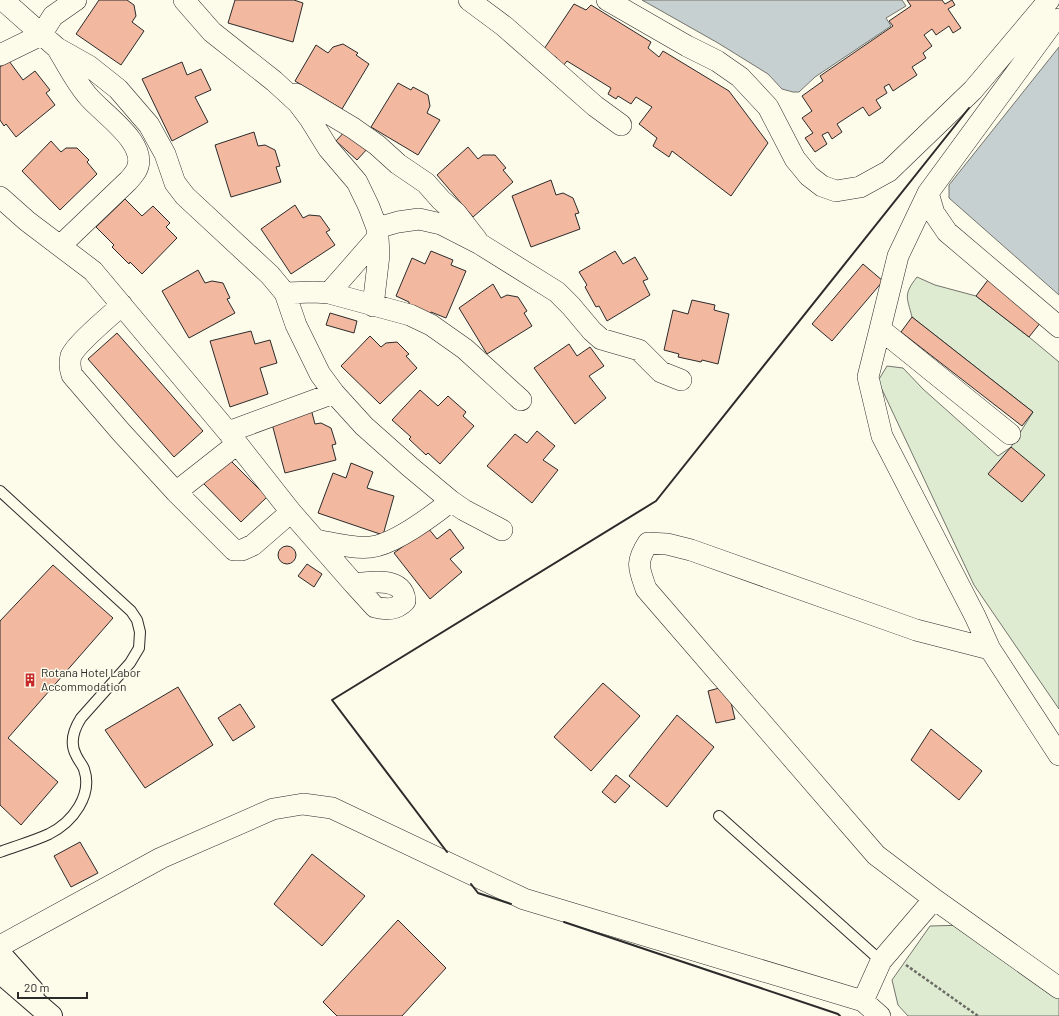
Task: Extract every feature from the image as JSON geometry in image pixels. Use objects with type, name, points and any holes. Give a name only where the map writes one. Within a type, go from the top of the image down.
[{"type":"main road","points":[[0,954],[55,1016]]},
{"type":"main road","points":[[0,972],[51,1016]]},
{"type":"street","points":[[3,0],[57,48],[90,66],[118,89],[149,125],[165,154],[176,183],[186,196],[270,275],[285,293],[296,325],[320,374],[334,393],[364,426],[451,501],[464,510],[502,530]]},
{"type":"street","points":[[0,55],[41,34],[53,16],[76,0]]},
{"type":"street","points":[[184,0],[212,32],[274,81],[298,103],[328,148],[357,182],[369,207],[377,232],[379,255],[373,306]]},
{"type":"street","points":[[469,0],[504,26],[595,106],[621,126]]},
{"type":"street","points":[[607,0],[687,46],[717,60],[740,77],[768,107],[795,159],[809,176],[822,186],[836,191],[860,187],[889,172],[972,90],[1049,0]]},
{"type":"street","points":[[1059,19],[1054,20],[928,193],[898,256],[868,377],[882,436],[976,616],[990,649],[1059,755]]},
{"type":"street","points":[[57,48],[78,84],[87,96],[125,132],[135,146],[139,160],[137,170],[128,181],[60,246]]},
{"type":"street","points":[[274,81],[353,128],[377,145],[398,164],[426,183],[456,213],[480,244]]},
{"type":"street","points":[[928,193],[934,213],[947,232],[1059,327]]},
{"type":"street","points":[[0,197],[93,271],[233,438],[291,512],[354,584]]},
{"type":"street","points":[[329,293],[377,232],[398,222],[419,219],[428,220],[441,224],[480,244],[557,292],[601,339],[639,350],[661,372],[681,380]]},
{"type":"street","points":[[285,293],[329,293],[410,315],[431,325],[465,348],[521,400]]},
{"type":"street","points":[[122,305],[81,344],[71,356],[69,367],[72,375],[121,432],[176,492],[234,550],[242,550],[253,545],[291,512]]},
{"type":"street","points":[[880,329],[1010,434]]},
{"type":"street","points":[[176,492],[233,438],[334,393]]},
{"type":"street","points":[[316,540],[370,547],[386,544],[426,520],[451,501]]},
{"type":"street","points":[[990,649],[916,630],[691,550],[667,544],[648,544],[640,555],[639,568],[646,589],[876,855],[934,899],[1059,988]]},
{"type":"street","points":[[0,946],[161,858],[273,809],[304,804],[332,808],[524,899],[863,1001],[880,1016]]},
{"type":"street","points":[[863,1001],[884,956],[934,899]]},
{"type":"lane","points":[[0,491],[131,611],[137,620],[140,632],[139,648],[130,663],[81,718],[75,728],[73,745],[76,755],[84,767],[86,786],[84,798],[74,814],[50,833],[0,852]]},
{"type":"lane","points":[[719,816],[884,956]]},
{"type":"path","points":[[884,956],[978,1016]]},
{"type":"green space","points":[[917,277],[935,285],[976,296],[1059,362],[1059,709],[974,585],[878,381],[887,366],[903,368],[923,389],[998,456],[1011,447],[1033,412],[912,317],[907,296]]},
{"type":"green space","points":[[967,925],[1059,992],[1059,1016],[908,1016],[898,1005],[892,980],[930,926]]},
{"type":"shaded area","points":[[642,0],[902,0],[906,6],[886,18],[891,26],[815,77],[799,92],[793,92],[782,89],[768,74],[718,43]]},
{"type":"shaded area","points":[[1059,47],[1059,295],[949,198],[949,185]]},
{"type":"building","points":[[99,0],[127,0],[134,5],[136,16],[132,22],[144,31],[121,65],[76,34]]},
{"type":"building","points":[[235,0],[294,0],[303,3],[293,42],[228,23]]},
{"type":"building","points":[[907,0],[942,0],[945,4],[952,0],[955,5],[948,9],[961,28],[953,33],[949,26],[936,35],[932,29],[924,35],[932,46],[923,53],[926,58],[912,67],[917,75],[893,91],[889,84],[884,87],[887,93],[876,100],[881,108],[869,116],[863,107],[837,124],[842,132],[832,139],[828,132],[822,135],[827,144],[815,152],[805,138],[813,133],[802,118],[812,111],[802,96],[823,81],[820,76],[893,26],[889,21],[911,6]]},
{"type":"building","points":[[574,4],[586,10],[591,5],[651,42],[648,48],[659,57],[663,51],[729,91],[768,143],[731,196],[672,151],[669,157],[653,146],[657,138],[639,124],[652,107],[636,97],[631,104],[618,96],[616,99],[608,94],[611,88],[567,61],[563,66],[555,61],[557,58],[544,49]]},
{"type":"building","points":[[343,44],[358,53],[356,55],[369,64],[342,109],[295,81],[316,45],[328,53],[333,47]]},
{"type":"building","points":[[9,61],[23,80],[35,71],[50,90],[46,93],[55,105],[16,137],[6,124],[4,126],[0,120],[0,67]]},
{"type":"building","points":[[182,62],[187,75],[201,69],[211,90],[195,97],[208,122],[172,141],[142,79]]},
{"type":"building","points":[[398,83],[411,90],[413,87],[428,95],[430,106],[427,113],[440,120],[418,155],[371,127]]},
{"type":"building","points":[[347,129],[368,148],[357,160],[336,141]]},
{"type":"building","points":[[254,132],[258,146],[265,145],[275,150],[280,166],[276,167],[281,182],[231,197],[215,145]]},
{"type":"building","points":[[51,141],[61,152],[66,148],[77,148],[89,160],[87,162],[97,174],[60,210],[22,171]]},
{"type":"building","points":[[468,147],[478,159],[483,155],[495,155],[506,168],[503,170],[513,182],[473,217],[437,175]]},
{"type":"building","points":[[551,180],[556,195],[563,193],[573,198],[579,213],[575,214],[580,229],[531,247],[512,196]]},
{"type":"building","points":[[125,199],[142,216],[153,206],[170,223],[166,227],[177,238],[142,274],[130,262],[129,264],[112,247],[114,245],[96,227]]},
{"type":"building","points":[[295,205],[303,218],[309,215],[320,216],[330,230],[326,232],[335,245],[291,274],[261,229]]},
{"type":"building","points":[[431,251],[453,260],[451,265],[466,271],[446,318],[431,312],[430,314],[396,296],[412,258],[425,264]]},
{"type":"building","points":[[615,251],[623,264],[635,257],[648,279],[643,281],[650,295],[607,321],[599,306],[596,307],[585,287],[587,285],[579,272]]},
{"type":"building","points":[[863,264],[883,281],[832,341],[812,324]]},
{"type":"building","points":[[198,270],[205,283],[212,281],[223,283],[230,298],[227,299],[235,313],[189,338],[162,291]]},
{"type":"building","points":[[991,276],[1045,317],[1029,337],[976,296]]},
{"type":"building","points":[[493,284],[501,298],[507,295],[518,297],[527,311],[524,313],[532,326],[487,354],[459,308]]},
{"type":"building","points":[[692,300],[715,305],[714,310],[729,314],[718,364],[678,357],[679,354],[664,350],[673,310],[688,314]]},
{"type":"building","points":[[330,313],[357,321],[354,333],[326,325]]},
{"type":"building","points":[[912,317],[1033,412],[1022,426],[901,332]]},
{"type":"building","points":[[251,331],[255,344],[270,340],[277,363],[260,368],[268,394],[230,407],[210,341]]},
{"type":"building","points":[[117,333],[203,431],[174,457],[88,359]]},
{"type":"building","points":[[370,336],[381,347],[386,343],[397,342],[409,354],[406,356],[417,368],[380,404],[341,366]]},
{"type":"building","points":[[569,344],[577,356],[590,347],[604,366],[589,376],[606,398],[575,424],[534,368]]},
{"type":"building","points":[[420,390],[438,406],[448,396],[466,412],[463,416],[474,426],[440,464],[428,453],[426,455],[409,439],[411,437],[392,420]]},
{"type":"building","points":[[311,409],[315,424],[321,423],[331,428],[336,444],[332,445],[336,460],[285,473],[271,420]]},
{"type":"building","points":[[537,431],[555,446],[543,460],[558,470],[532,503],[487,466],[515,434],[527,443]]},
{"type":"building","points":[[1011,447],[1045,475],[1022,502],[988,474]]},
{"type":"building","points":[[228,458],[267,497],[241,522],[203,483]]},
{"type":"building","points":[[351,463],[373,472],[367,488],[394,496],[383,535],[318,513],[333,473],[346,478]]},
{"type":"building","points":[[428,528],[437,539],[450,529],[464,548],[450,559],[462,572],[430,599],[394,553]]},
{"type":"building","points":[[283,546],[291,546],[296,551],[294,562],[291,564],[283,564],[278,559],[278,551]]},
{"type":"building","points":[[307,564],[322,574],[314,587],[298,576]]},
{"type":"building","name":"Rotana Hotel Labor Accommodation","points":[[53,565],[113,618],[8,738],[58,782],[21,825],[0,805],[0,621]]},
{"type":"building","points":[[603,683],[640,716],[591,771],[554,737]]},
{"type":"building","points":[[727,686],[735,719],[716,723],[708,691]]},
{"type":"building","points":[[178,687],[213,745],[145,788],[105,730]]},
{"type":"building","points":[[240,704],[255,727],[233,741],[218,718]]},
{"type":"building","points":[[677,715],[714,747],[667,807],[629,776]]},
{"type":"building","points":[[931,729],[982,771],[959,800],[911,760]]},
{"type":"building","points":[[616,775],[630,786],[615,803],[602,792]]},
{"type":"building","points":[[80,842],[98,873],[71,887],[54,856]]},
{"type":"building","points":[[312,854],[365,896],[322,946],[274,904]]},
{"type":"building","points":[[398,920],[446,968],[402,1016],[337,1016],[323,1002]]},
{"type":"wall","points":[[447,852],[332,700],[656,501],[969,108]]},
{"type":"wall","points":[[471,884],[478,893],[511,904]]},
{"type":"wall","points":[[564,922],[838,1014],[840,1016]]},
{"type":"place","name":"Rotana Hotel Labor Accommodation","points":[[30,680]]}]
